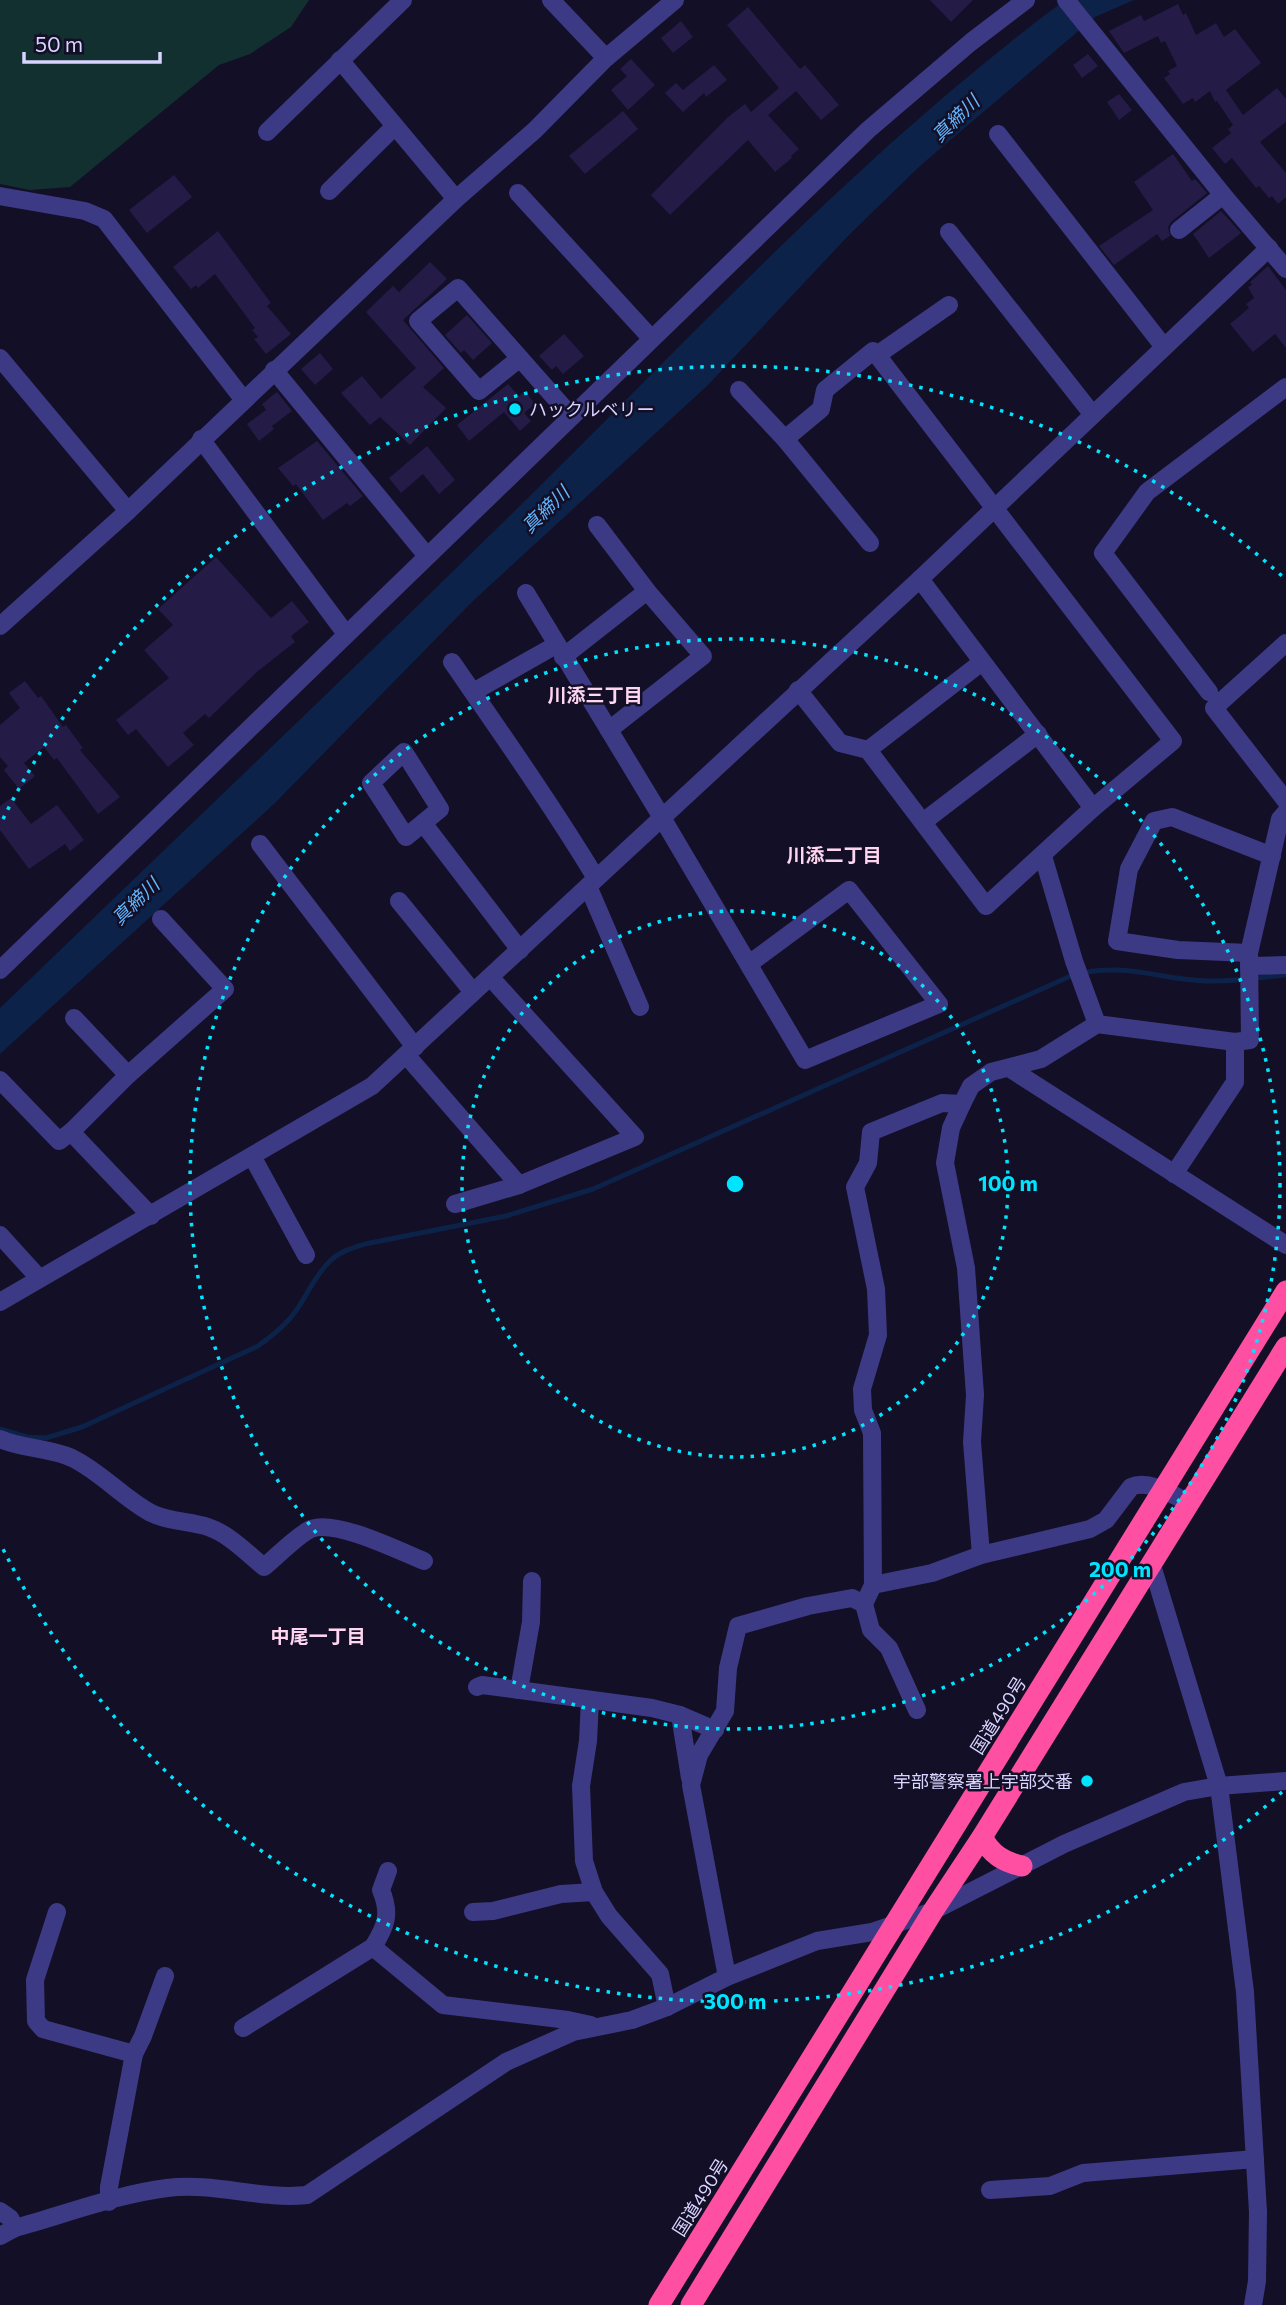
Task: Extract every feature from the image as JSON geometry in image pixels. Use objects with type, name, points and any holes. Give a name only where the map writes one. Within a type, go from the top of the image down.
[{"type":"highway","name":"国道490号","points":[[659,2305],[1286,1291]]},
{"type":"highway","points":[[691,2305],[933,1911],[982,1837],[1286,1347]]},
{"type":"highway","points":[[982,1837],[993,1853],[1003,1860],[1023,1866]]},
{"type":"street","points":[[267,132],[403,0]]},
{"type":"street","points":[[551,0],[606,58]]},
{"type":"street","points":[[0,626],[128,511],[456,199],[535,130],[606,58],[675,0]]},
{"type":"street","points":[[0,970],[867,130],[971,42],[1026,0]]},
{"type":"street","points":[[1066,0],[1286,270]]},
{"type":"street","points":[[340,60],[456,199]]},
{"type":"street","points":[[329,191],[395,126]]},
{"type":"street","points":[[998,134],[1164,348]]},
{"type":"street","points":[[518,193],[651,338]]},
{"type":"street","points":[[1179,230],[1223,195]]},
{"type":"street","points":[[0,196],[85,211],[104,219],[243,399]]},
{"type":"street","points":[[949,232],[1094,415]]},
{"type":"street","points":[[0,1302],[373,1086],[920,579],[1269,248]]},
{"type":"street","points":[[520,358],[479,391],[418,321],[458,288],[571,415]]},
{"type":"street","points":[[877,355],[949,305]]},
{"type":"street","points":[[785,439],[821,409],[825,390],[873,351],[1173,741],[1093,808],[986,906],[868,750],[839,743],[798,690]]},
{"type":"street","points":[[0,358],[128,511]]},
{"type":"street","points":[[274,370],[427,556]]},
{"type":"street","points":[[1209,692],[1103,553],[1147,492],[1286,387]]},
{"type":"street","points":[[739,390],[785,439],[870,543]]},
{"type":"street","points":[[201,439],[346,634]]},
{"type":"street","points":[[597,525],[647,591],[703,656],[608,730]]},
{"type":"street","points":[[920,579],[1093,808]]},
{"type":"street","points":[[473,692],[560,651],[647,591]]},
{"type":"street","points":[[526,593],[662,816],[805,1060],[939,1004],[849,890],[749,964]]},
{"type":"street","points":[[1284,650],[1214,708],[1286,801]]},
{"type":"street","points":[[452,662],[502,738],[545,795],[592,882],[640,1007]]},
{"type":"street","points":[[868,750],[982,662]]},
{"type":"street","points":[[923,822],[1038,734]]},
{"type":"street","points":[[404,752],[440,809],[423,823],[406,837],[371,783],[404,752]]},
{"type":"street","points":[[981,1555],[972,1442],[975,1395],[966,1268],[945,1163],[951,1128],[971,1086],[991,1072],[1041,1059],[1097,1024],[1235,1042],[1250,1040],[1249,959],[1280,820],[1286,812]]},
{"type":"street","points":[[1272,856],[1172,817],[1154,821],[1129,869],[1117,941],[1286,965]]},
{"type":"street","points":[[423,823],[520,950]]},
{"type":"street","points":[[260,844],[411,1052],[519,1185]]},
{"type":"street","points":[[1043,856],[1074,961],[1097,1024]]},
{"type":"street","points":[[399,901],[473,992]]},
{"type":"street","points":[[0,1080],[59,1141],[225,989],[161,919]]},
{"type":"street","points":[[455,1204],[519,1185],[635,1137],[491,978]]},
{"type":"street","points":[[74,1018],[128,1075]]},
{"type":"street","points":[[1174,1174],[1235,1082],[1235,1042]]},
{"type":"street","points":[[1009,1068],[1286,1245]]},
{"type":"street","points":[[917,1710],[889,1648],[871,1630],[864,1604],[873,1585],[872,1433],[863,1410],[862,1390],[878,1335],[876,1289],[855,1187],[868,1163],[871,1132],[942,1103],[962,1104]]},
{"type":"street","points":[[71,1132],[151,1216]]},
{"type":"street","points":[[252,1156],[306,1255]]},
{"type":"street","points":[[0,1235],[39,1278]]},
{"type":"street","points":[[0,1439],[16,1446],[68,1456],[87,1466],[150,1513],[172,1521],[207,1527],[224,1535],[264,1567],[309,1529],[325,1526],[353,1532],[424,1561]]},
{"type":"street","points":[[873,1585],[932,1573],[981,1555],[1098,1525],[1110,1515],[1131,1487],[1137,1484],[1163,1491],[1189,1503]]},
{"type":"street","points":[[1151,1562],[1219,1786],[1245,1992],[1258,2211],[1257,2281],[1253,2305]]},
{"type":"street","points":[[519,1690],[531,1622],[532,1581]]},
{"type":"street","points":[[691,1785],[699,1755],[725,1712],[728,1668],[738,1626],[808,1606],[852,1598],[864,1604]]},
{"type":"street","points":[[477,1687],[482,1685],[652,1707],[715,1730]]},
{"type":"street","points":[[590,1700],[588,1741],[581,1786],[584,1861],[594,1892],[608,1916],[660,1974],[667,2007]]},
{"type":"street","points":[[680,1715],[727,1977]]},
{"type":"street","points":[[0,2211],[10,2218],[8,2232],[109,2202],[168,2188],[289,2197],[307,2195],[506,2063],[573,2032],[632,2020],[667,2007],[727,1977],[817,1941],[872,1932],[933,1911],[1064,1844],[1184,1793],[1219,1786],[1286,1781]]},
{"type":"street","points":[[243,2028],[373,1947],[386,1926],[386,1902],[381,1890],[388,1871]]},
{"type":"street","points":[[472,1912],[493,1911],[561,1894],[594,1892]]},
{"type":"street","points":[[57,1912],[35,1980],[36,2021],[43,2029],[134,2054]]},
{"type":"street","points":[[373,1947],[443,2005],[568,2020],[597,2027]]},
{"type":"street","points":[[109,2202],[134,2054],[165,1976]]},
{"type":"street","points":[[990,2190],[1050,2186],[1083,2174],[1255,2159]]},
{"type":"green space","points":[[0,0],[309,0],[291,27],[250,54],[219,65],[70,187],[30,190],[0,184]]},
{"type":"water","name":"真締川","points":[[1065,0],[1134,0],[1095,17],[921,165],[849,235],[708,385],[473,601],[274,804],[0,1054],[0,1008],[478,547],[734,292],[861,170],[995,54]]},
{"type":"building","points":[[930,0],[973,0],[951,22]]},
{"type":"building","points":[[1178,4],[1183,15],[1186,13],[1196,35],[1216,23],[1224,37],[1235,29],[1261,63],[1226,90],[1243,115],[1277,88],[1286,99],[1286,122],[1260,142],[1286,173],[1286,197],[1278,204],[1259,186],[1256,188],[1232,158],[1225,164],[1212,148],[1231,133],[1228,129],[1233,125],[1210,91],[1195,102],[1193,98],[1183,104],[1164,78],[1170,74],[1168,71],[1177,66],[1165,41],[1161,43],[1158,36],[1124,53],[1109,31],[1141,15],[1144,21]]},
{"type":"building","points":[[748,7],[800,69],[805,65],[839,105],[821,120],[796,91],[768,115],[799,149],[792,158],[775,172],[748,140],[670,215],[651,195],[728,117],[745,104],[751,112],[779,88],[727,25]]},
{"type":"building","points":[[681,21],[693,37],[673,53],[661,38]]},
{"type":"building","points":[[1088,54],[1098,66],[1082,78],[1073,65]]},
{"type":"building","points":[[631,59],[655,85],[628,110],[611,90],[627,76],[620,69]]},
{"type":"building","points":[[714,65],[727,80],[706,97],[704,93],[683,112],[665,93],[676,83],[683,90]]},
{"type":"building","points":[[1119,94],[1132,110],[1119,120],[1107,102]]},
{"type":"building","points":[[623,111],[638,129],[585,174],[569,156]]},
{"type":"building","points":[[1173,154],[1192,181],[1195,179],[1207,193],[1171,222],[1168,227],[1170,236],[1162,241],[1157,234],[1114,265],[1099,246],[1153,210],[1134,182]]},
{"type":"building","points":[[174,175],[192,197],[147,233],[129,210]]},
{"type":"building","points":[[1221,211],[1241,233],[1209,258],[1193,234]]},
{"type":"building","points":[[218,231],[271,303],[267,306],[291,334],[266,354],[254,339],[258,337],[252,330],[255,328],[215,274],[198,288],[196,285],[191,289],[173,267]]},
{"type":"building","points":[[430,262],[447,279],[403,320],[444,368],[423,387],[446,408],[410,445],[380,417],[370,425],[341,393],[362,376],[381,399],[416,368],[366,312],[393,286],[399,292]]},
{"type":"building","points":[[1268,266],[1286,290],[1286,348],[1275,334],[1253,352],[1230,324],[1249,308],[1246,304],[1254,298],[1248,287],[1252,285],[1250,282]]},
{"type":"building","points":[[467,315],[492,343],[473,360],[464,350],[461,353],[445,335]]},
{"type":"building","points":[[564,334],[584,356],[563,374],[556,366],[552,370],[539,356]]},
{"type":"building","points":[[320,353],[333,369],[315,385],[301,369]]},
{"type":"building","points":[[508,384],[519,396],[525,391],[535,404],[524,413],[531,421],[520,431],[504,412],[469,441],[457,425]]},
{"type":"building","points":[[277,392],[292,411],[272,426],[274,429],[259,441],[247,424],[266,410],[262,404]]},
{"type":"building","points":[[317,441],[363,496],[350,506],[347,503],[323,520],[296,484],[293,486],[278,468]]},
{"type":"building","points":[[427,446],[455,480],[439,494],[423,474],[401,493],[389,478]]},
{"type":"building","points":[[216,557],[271,618],[292,601],[309,622],[291,636],[295,642],[258,671],[209,718],[205,714],[183,733],[194,745],[168,767],[136,729],[128,735],[116,720],[169,678],[144,650],[173,625],[158,609]]},
{"type":"building","points":[[25,681],[38,698],[41,696],[63,727],[66,725],[83,748],[80,750],[120,797],[98,814],[57,758],[54,760],[44,747],[24,763],[35,776],[19,789],[4,770],[8,766],[0,757],[0,725],[20,708],[9,693]]},
{"type":"building","points":[[11,798],[31,824],[57,805],[84,840],[70,851],[65,844],[29,869],[0,830],[0,806]]},
{"type":"waterway","points":[[0,1429],[27,1437],[46,1438],[82,1427],[258,1346],[291,1317],[325,1267],[347,1250],[365,1244],[506,1216],[593,1189],[1073,975],[1092,971],[1126,970],[1191,980],[1218,981],[1286,975]]},
{"type":"place","name":"ハックルベリー","points":[[515,409]]},
{"type":"place","name":"宇部警察署上宇部交番","points":[[1087,1781]]},
{"type":"district","name":"川添三丁目","points":[[595,694]]},
{"type":"district","name":"川添二丁目","points":[[834,854]]},
{"type":"district","name":"中尾一丁目","points":[[318,1635]]}]
